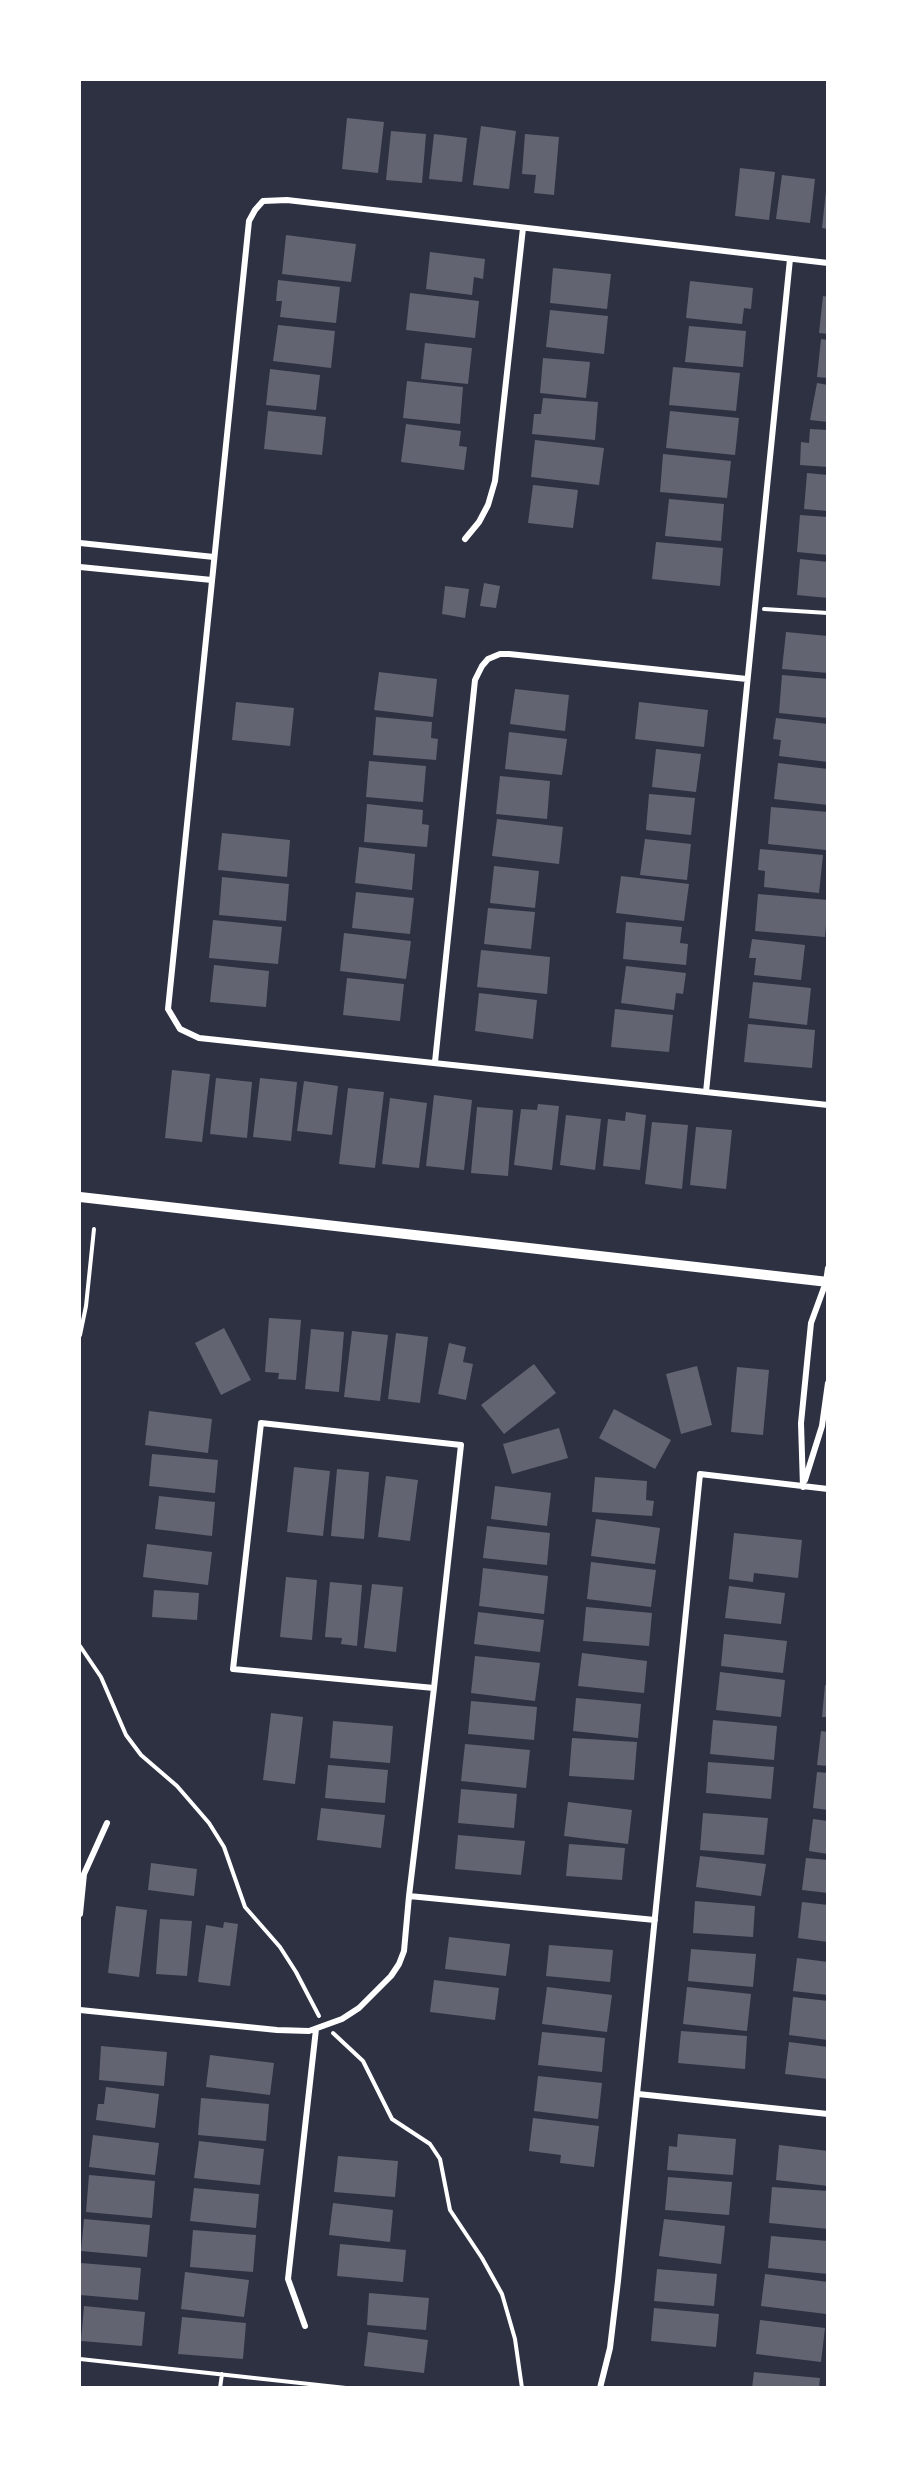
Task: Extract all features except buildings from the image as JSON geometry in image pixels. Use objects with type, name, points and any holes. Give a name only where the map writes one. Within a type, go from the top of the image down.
[{"type":"street","points":[[828,263],[287,200],[263,201],[255,210],[249,221],[168,1010],[180,1029],[199,1038],[828,1105]]},
{"type":"street","points":[[465,539],[479,522],[488,505],[495,481],[523,228]]},
{"type":"street","points":[[706,1092],[790,259]]},
{"type":"street","points":[[80,543],[214,557]]},
{"type":"street","points":[[80,567],[212,580]]},
{"type":"street","points":[[435,1062],[475,680],[488,658],[509,654],[747,679]]},
{"type":"street","points":[[80,1197],[827,1284]]},
{"type":"street","points":[[803,1487],[801,1423],[811,1323],[827,1284],[828,1268]]},
{"type":"street","points":[[803,1487],[822,1426],[828,1383]]},
{"type":"street","points":[[80,2010],[277,2030],[316,2029],[325,2027],[359,2008],[385,1983],[399,1964],[404,1951],[409,1896],[434,1688],[461,1445],[261,1423],[233,1669],[434,1688]]},
{"type":"street","points":[[600,2388],[610,2348],[638,2094],[700,1474],[828,1489]]},
{"type":"street","points":[[80,1914],[84,1874],[107,1822]]},
{"type":"street","points":[[409,1896],[655,1920]]},
{"type":"street","points":[[305,2326],[288,2279],[316,2029]]},
{"type":"street","points":[[638,2094],[828,2114]]},
{"type":"path","points":[[754,608],[828,613]]},
{"type":"path","points":[[80,1335],[86,1306],[94,1229]]},
{"type":"path","points":[[80,1646],[101,1677],[126,1735],[141,1755],[177,1786],[209,1823],[224,1847],[245,1907],[280,1947],[325,2027],[363,2061],[392,2119],[429,2144],[440,2159],[450,2210],[482,2258],[502,2294],[515,2339],[522,2388]]},
{"type":"path","points":[[80,2359],[346,2388]]},
{"type":"path","points":[[220,2388],[222,2374]]}]
